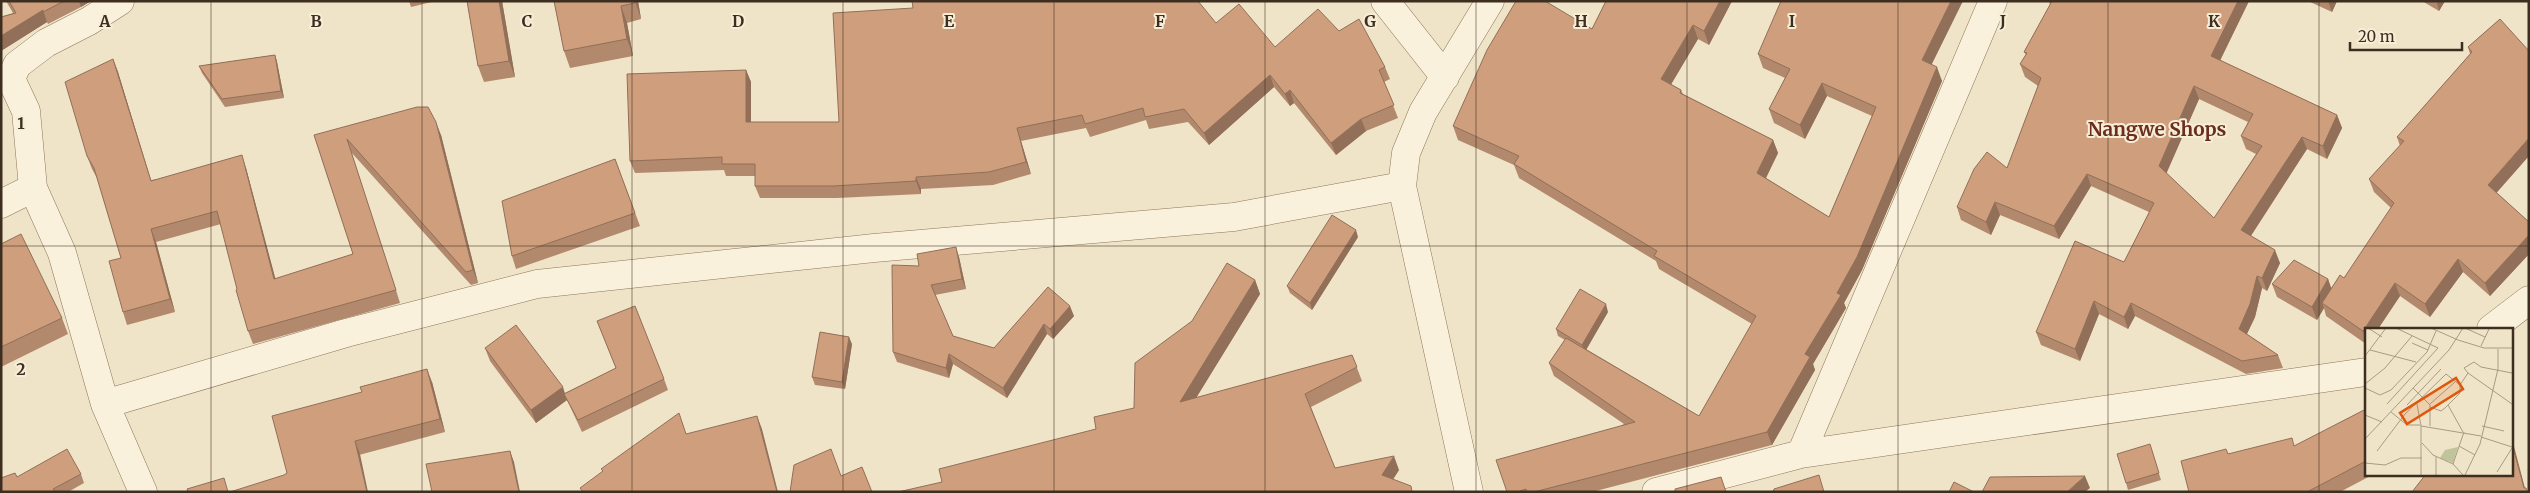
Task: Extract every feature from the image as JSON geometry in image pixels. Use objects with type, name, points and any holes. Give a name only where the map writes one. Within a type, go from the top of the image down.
[{"type":"street","points":[[120,1],[89,21],[46,43],[18,65],[11,79],[26,111],[33,188],[62,253],[105,404],[142,492]]},
{"type":"street","points":[[1386,1],[1445,77]]},
{"type":"street","points":[[1469,492],[1402,186],[1406,153],[1422,112],[1490,1]]},
{"type":"street","points":[[1801,454],[1993,1]]},
{"type":"street","points":[[105,404],[346,333],[537,284],[874,248],[1234,217],[1402,186]]},
{"type":"street","points":[[1,204],[33,188]]},
{"type":"street","points":[[2492,328],[2529,300]]},
{"type":"street","points":[[1656,492],[1801,454],[2365,372]]},
{"type":"building","points":[[9,1],[64,1],[43,12],[43,10],[1,36],[1,17],[16,13]]},
{"type":"building","points":[[467,1],[499,1],[509,61],[478,66]]},
{"type":"building","points":[[554,1],[635,1],[635,3],[621,6],[627,39],[564,51]]},
{"type":"building","points":[[912,1],[1198,1],[1216,23],[1239,4],[1275,47],[1318,9],[1339,31],[1359,19],[1385,67],[1379,70],[1394,105],[1361,119],[1331,143],[1290,90],[1285,94],[1270,75],[1204,133],[1184,109],[1145,117],[1143,108],[1085,124],[1082,115],[1017,128],[1026,162],[989,172],[916,177],[916,181],[833,186],[755,186],[755,164],[722,164],[722,157],[630,161],[627,74],[746,70],[746,122],[839,122],[833,13],[913,8]]},
{"type":"building","points":[[1516,1],[1545,1],[1592,29],[1606,1],[1720,1],[1704,31],[1693,25],[1661,79],[1681,90],[1680,93],[1773,140],[1757,173],[1829,217],[1876,107],[1822,83],[1800,125],[1769,109],[1790,69],[1758,54],[1781,1],[1951,1],[1922,60],[1937,67],[1857,257],[1837,293],[1841,295],[1805,354],[1810,357],[1767,432],[1534,492],[1527,492],[1526,489],[1517,492],[1507,492],[1496,460],[1635,422],[1549,363],[1566,338],[1699,416],[1756,316],[1654,256],[1657,251],[1514,164],[1519,156],[1453,126],[1487,50]]},
{"type":"building","points":[[2052,1],[2238,1],[2211,56],[2337,115],[2323,146],[2302,137],[2241,230],[2275,250],[2262,278],[2257,276],[2250,304],[2239,329],[2278,355],[2242,361],[2131,303],[2124,317],[2094,301],[2075,349],[2036,332],[2075,241],[2124,262],[2154,203],[2087,174],[2054,226],[1995,202],[1986,222],[1957,207],[1974,169],[1987,152],[2007,168],[2041,78],[2020,64],[2027,53],[2024,52]],"holes":[[[2194,86],[2253,114],[2241,136],[2262,146],[2214,218],[2159,166]]]},
{"type":"building","points":[[2500,19],[2529,51],[2529,138],[2488,185],[2529,222],[2529,235],[2485,283],[2458,259],[2425,304],[2395,283],[2363,331],[2322,303],[2340,275],[2344,278],[2394,203],[2369,179],[2404,141],[2397,137],[2472,52],[2468,47]]},
{"type":"building","points":[[275,55],[281,91],[222,99],[199,66]]},
{"type":"building","points":[[113,59],[151,181],[242,155],[274,279],[353,254],[314,135],[417,107],[428,107],[436,122],[473,270],[466,272],[347,139],[396,290],[248,331],[217,211],[151,229],[170,299],[123,312],[109,261],[121,258],[94,168],[87,156],[65,82]]},
{"type":"building","points":[[615,159],[635,213],[512,256],[502,201]]},
{"type":"building","points":[[1332,215],[1356,230],[1310,303],[1287,286]]},
{"type":"building","points":[[21,234],[62,318],[1,347],[1,244]]},
{"type":"building","points":[[956,247],[962,279],[931,285],[953,336],[994,348],[1048,287],[1070,306],[1050,329],[1044,324],[1003,388],[949,354],[946,368],[893,352],[892,265],[919,266],[917,254]]},
{"type":"building","points":[[2294,260],[2328,279],[2312,307],[2272,284]]},
{"type":"building","points":[[1227,263],[1255,280],[1180,402],[1352,355],[1357,367],[1305,394],[1335,468],[1394,456],[1382,475],[1411,486],[1412,492],[898,492],[942,482],[939,469],[1096,429],[1094,417],[1134,408],[1135,363],[1192,321]]},
{"type":"building","points":[[1580,289],[1606,304],[1582,345],[1556,329]]},
{"type":"building","points":[[635,306],[664,379],[578,420],[564,394],[616,368],[597,321]]},
{"type":"building","points":[[516,325],[563,387],[531,410],[485,348]]},
{"type":"building","points":[[820,332],[849,337],[842,382],[812,377]]},
{"type":"building","points":[[427,369],[440,419],[355,441],[367,492],[230,492],[287,473],[272,416],[362,392],[360,387]]},
{"type":"building","points":[[2365,410],[2365,462],[2307,492],[2189,492],[2181,461],[2226,449],[2228,454],[2292,438],[2294,446]]},
{"type":"building","points":[[679,413],[686,434],[757,416],[777,492],[583,492],[580,488],[603,471],[601,469]]},
{"type":"building","points":[[2150,444],[2159,473],[2126,483],[2117,454]]},
{"type":"building","points":[[2512,444],[2524,488],[2526,488],[2527,492],[2412,492],[2424,476],[2512,476]]},
{"type":"building","points":[[67,449],[81,474],[53,489],[55,492],[1,492],[1,478],[15,473],[17,477]]},
{"type":"building","points":[[831,449],[841,476],[862,467],[872,492],[790,492],[794,465]]},
{"type":"building","points":[[510,451],[519,492],[432,492],[426,464]]},
{"type":"building","points":[[1819,475],[1824,492],[1773,492],[1774,489]]},
{"type":"building","points":[[2085,476],[2067,492],[1982,492],[1990,477]]},
{"type":"building","points":[[1721,477],[1726,492],[1675,492],[1675,489]]},
{"type":"building","points":[[224,478],[228,492],[188,492],[187,489]]},
{"type":"building","points":[[1954,482],[1974,492],[1949,492]]},
{"type":"district","name":"Nangwe Shops","points":[[2157,129]]}]
